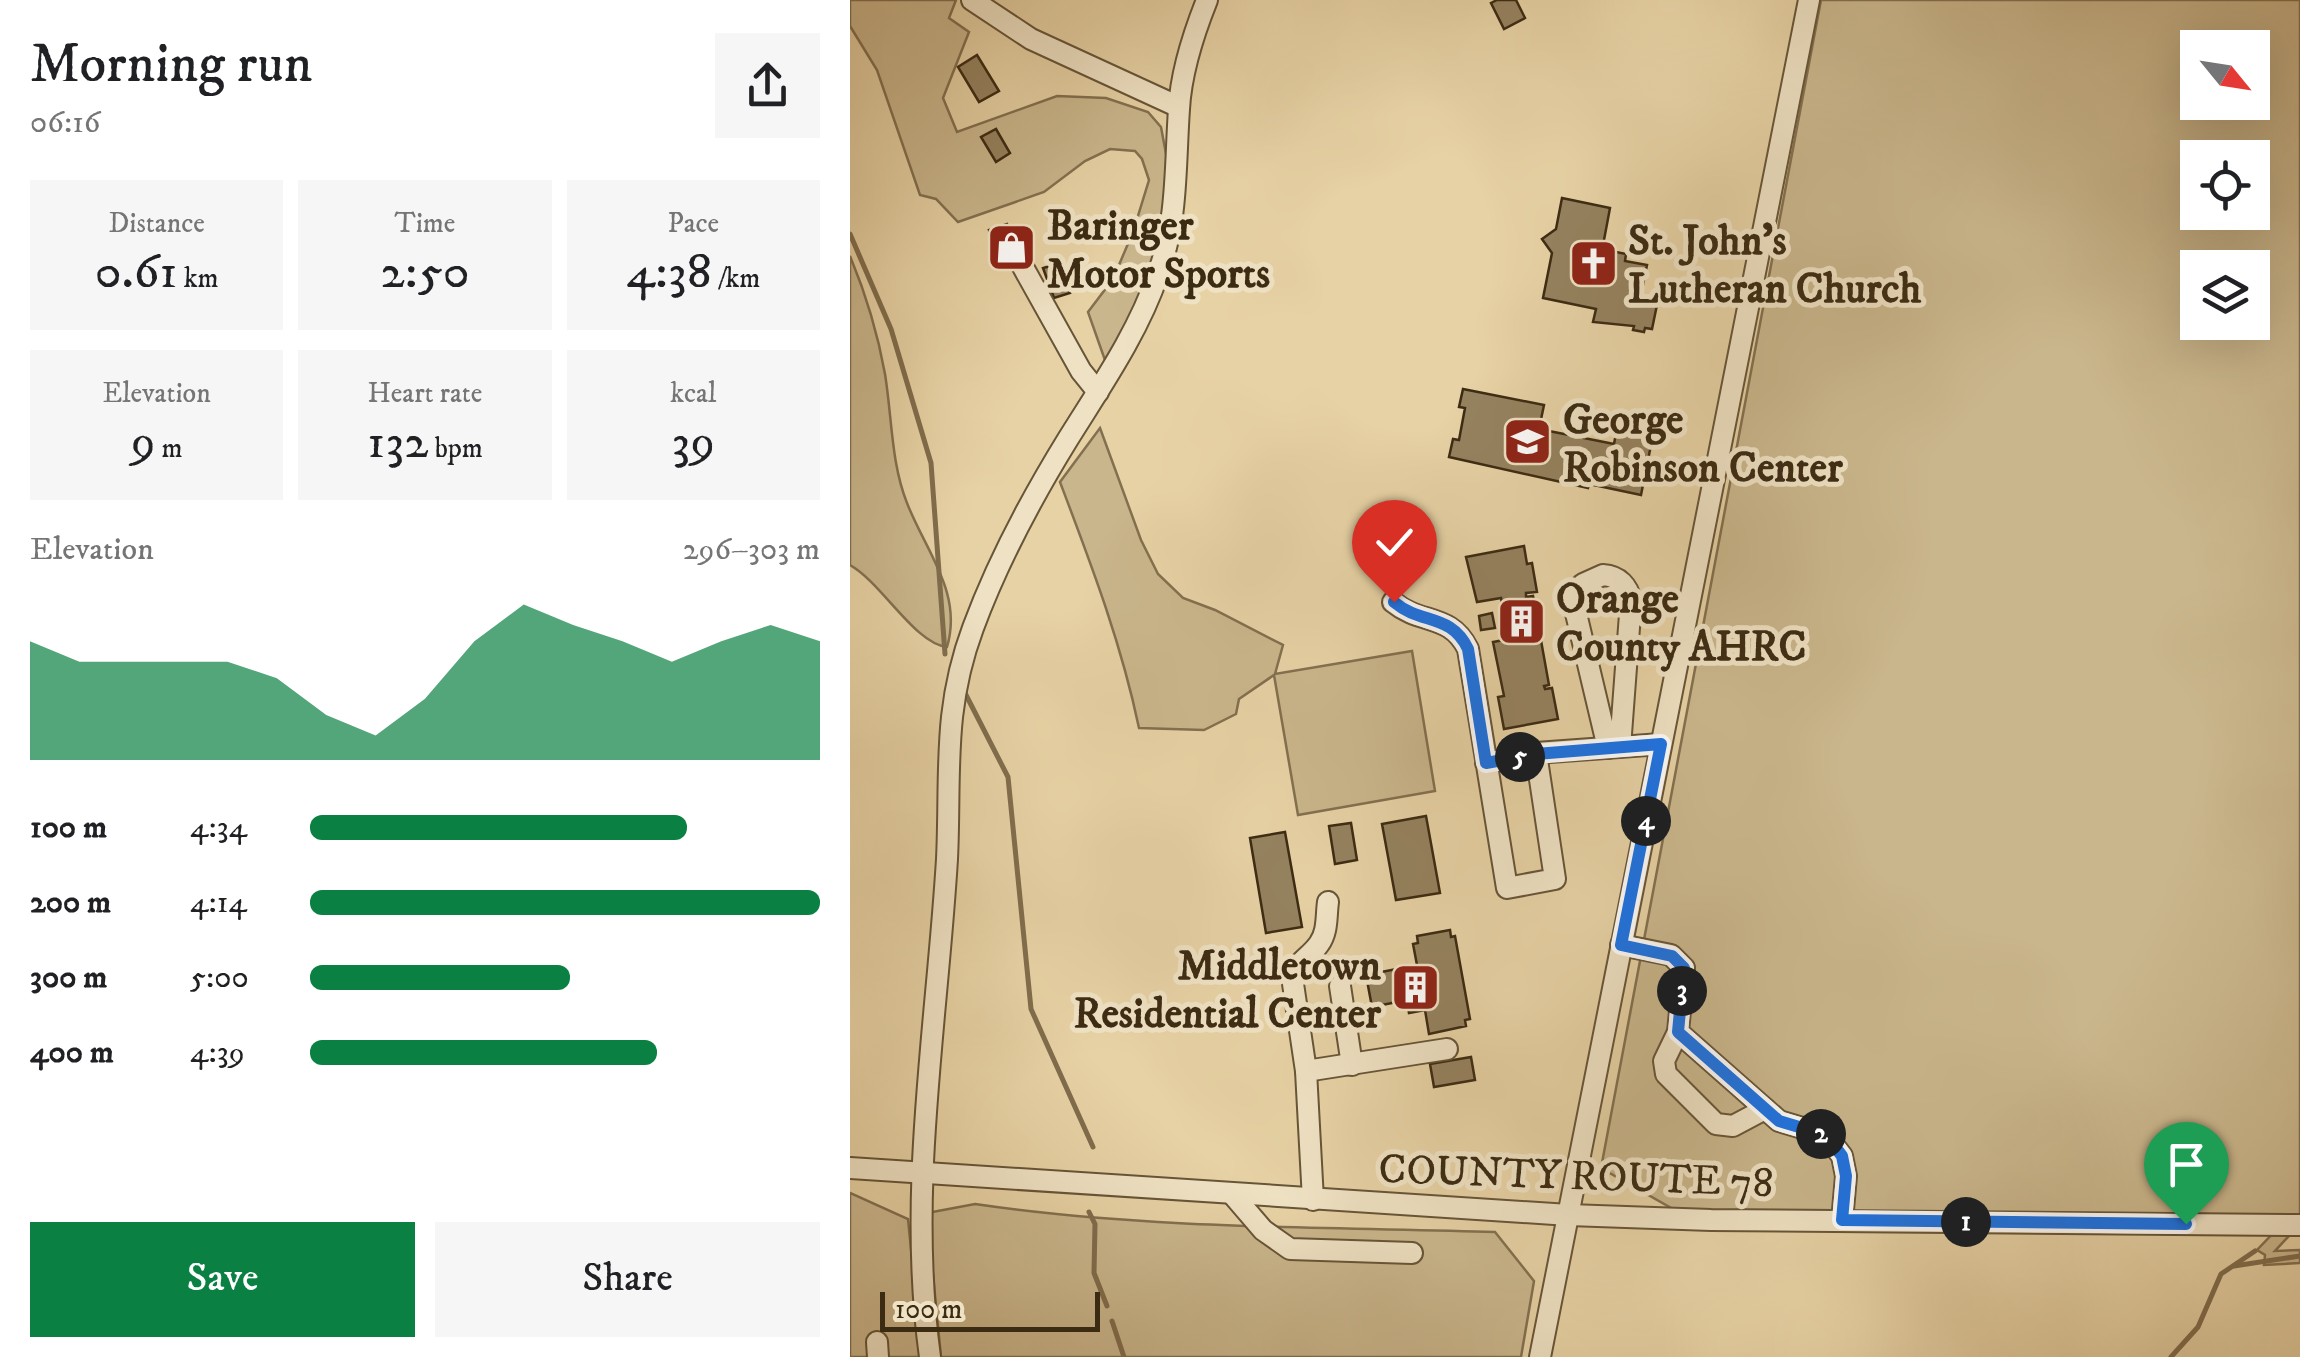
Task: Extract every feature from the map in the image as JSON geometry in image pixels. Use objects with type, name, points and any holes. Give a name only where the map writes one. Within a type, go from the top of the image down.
[{"type":"street","points":[[972,0],[1031,39],[1179,107]]},
{"type":"street","points":[[930,1357],[921,1279],[922,1173],[947,857],[948,736],[957,680],[978,614],[1017,530],[1148,298],[1167,245],[1176,197],[1184,70],[1207,0]]},
{"type":"street","points":[[1540,1357],[1809,0]]},
{"type":"street","points":[[1023,267],[1081,371],[1098,392]]},
{"type":"street","points":[[1603,575],[1620,580],[1631,601],[1614,747],[1574,605],[1583,584],[1603,575]]},
{"type":"street","points":[[1394,602],[1410,614],[1446,624],[1462,636],[1468,649],[1507,888],[1554,878],[1536,754]]},
{"type":"street","points":[[1486,763],[1536,754],[1661,744]]},
{"type":"street","points":[[1313,1200],[1306,1071],[1292,977],[1296,965],[1318,945],[1325,932],[1328,902]]},
{"type":"street","points":[[1621,945],[1672,956],[1684,968],[1678,1032],[1664,1061],[1666,1074],[1716,1124],[1733,1126],[1766,1109]]},
{"type":"street","points":[[1340,986],[1352,1065]]},
{"type":"street","points":[[1678,1032],[1779,1121],[1826,1135],[1842,1156],[1846,1176],[1842,1220]]},
{"type":"street","points":[[1306,1071],[1447,1050]]},
{"type":"street","name":"COUNTY ROUTE 78","points":[[850,1168],[1569,1215],[2300,1224]]},
{"type":"street","points":[[1233,1194],[1264,1230],[1290,1249],[1412,1253]]},
{"type":"shaded area","points":[[850,0],[956,0],[949,18],[969,32],[943,98],[957,132],[1057,96],[1106,98],[1148,112],[1161,127],[1169,170],[1159,245],[1146,284],[1106,363],[1088,312],[1113,279],[1133,232],[1149,180],[1142,159],[1135,151],[1110,149],[1085,161],[1044,192],[958,222],[936,199],[920,195],[877,70],[850,26]]},
{"type":"shaded area","points":[[1821,0],[2300,0],[2300,1224],[2275,1251],[2300,1250],[2300,1263],[2264,1265],[2265,1255],[2257,1250],[2281,1225],[1673,1209],[1601,1168]]},
{"type":"shaded area","points":[[850,256],[882,359],[902,488],[946,591],[951,627],[947,647],[923,635],[850,565]]},
{"type":"shaded area","points":[[1100,428],[1141,540],[1158,574],[1183,598],[1283,645],[1275,674],[1412,651],[1435,791],[1298,815],[1274,675],[1239,699],[1236,714],[1204,730],[1139,728],[1114,634],[1060,482]]},
{"type":"shaded area","points":[[850,1193],[908,1219],[922,1357],[850,1357]]},
{"type":"shaded area","points":[[975,1204],[1169,1223],[1495,1232],[1534,1281],[1521,1357],[941,1357],[927,1213]]},
{"type":"building","points":[[1516,0],[1525,18],[1504,29],[1491,3]]},
{"type":"building","points":[[977,55],[999,91],[979,102],[958,67]]},
{"type":"building","points":[[996,129],[1010,153],[996,162],[981,137]]},
{"type":"building","name":"St. John's Lutheran Church","points":[[1562,198],[1610,208],[1604,240],[1611,251],[1626,254],[1625,261],[1647,265],[1643,285],[1638,284],[1636,295],[1658,300],[1652,329],[1645,328],[1644,332],[1633,330],[1634,326],[1593,322],[1596,309],[1543,298],[1552,253],[1542,239],[1556,229]]},
{"type":"building","points":[[1007,224],[1019,256],[1001,263],[989,230]]},
{"type":"building","points":[[1060,263],[1070,293],[1054,298],[1043,268]]},
{"type":"building","name":"George Robinson Center","points":[[1463,389],[1544,405],[1539,429],[1614,444],[1617,428],[1653,435],[1641,495],[1589,484],[1588,488],[1449,457],[1453,439],[1459,440],[1465,408],[1459,407]]},
{"type":"building","name":"Orange County AHRC","points":[[1524,546],[1527,564],[1532,563],[1537,592],[1526,593],[1526,597],[1533,596],[1549,685],[1544,686],[1552,688],[1558,719],[1504,729],[1498,697],[1504,696],[1493,642],[1509,639],[1501,598],[1477,602],[1466,557]]},
{"type":"building","points":[[1492,613],[1495,628],[1481,630],[1479,616]]},
{"type":"building","points":[[1426,816],[1440,893],[1396,900],[1382,824]]},
{"type":"building","points":[[1351,823],[1357,860],[1335,864],[1329,826]]},
{"type":"building","points":[[1285,832],[1302,927],[1266,933],[1250,838]]},
{"type":"building","name":"Middletown Residential Center","points":[[1450,930],[1451,937],[1455,936],[1470,1019],[1465,1020],[1466,1026],[1429,1034],[1425,1010],[1409,1013],[1407,1000],[1372,1007],[1366,975],[1417,965],[1413,944],[1418,943],[1417,936]]},
{"type":"building","points":[[1471,1057],[1475,1080],[1434,1087],[1430,1064]]},
{"type":"waterway","points":[[850,234],[891,329],[931,463],[945,654]]},
{"type":"waterway","points":[[965,693],[1008,777],[1031,1009],[1093,1147]]},
{"type":"waterway","points":[[1089,1212],[1095,1224],[1094,1273],[1107,1306]]},
{"type":"waterway","points":[[2171,1357],[2198,1327],[2221,1274],[2255,1251]]},
{"type":"waterway","points":[[2234,1266],[2300,1256]]},
{"type":"waterway","points":[[1112,1321],[1124,1357]]},
{"type":"place","name":"Baringer Motor Sports","points":[[1012,248]]},
{"type":"place","name":"St. John's Lutheran Church","points":[[1593,263]]},
{"type":"place","name":"George Robinson Center","points":[[1528,442]]},
{"type":"place","name":"Orange County AHRC","points":[[1521,621]]},
{"type":"place","name":"Middletown Residential Center","points":[[1416,988]]},
{"type":"route","points":[[1394,602],[1410,614],[1446,624],[1462,636],[1468,649],[1486,763],[1536,754],[1661,744],[1621,945],[1672,956],[1684,968],[1678,1032],[1779,1121],[1826,1135],[1842,1156],[1846,1176],[1842,1220],[2186,1224]]}]
